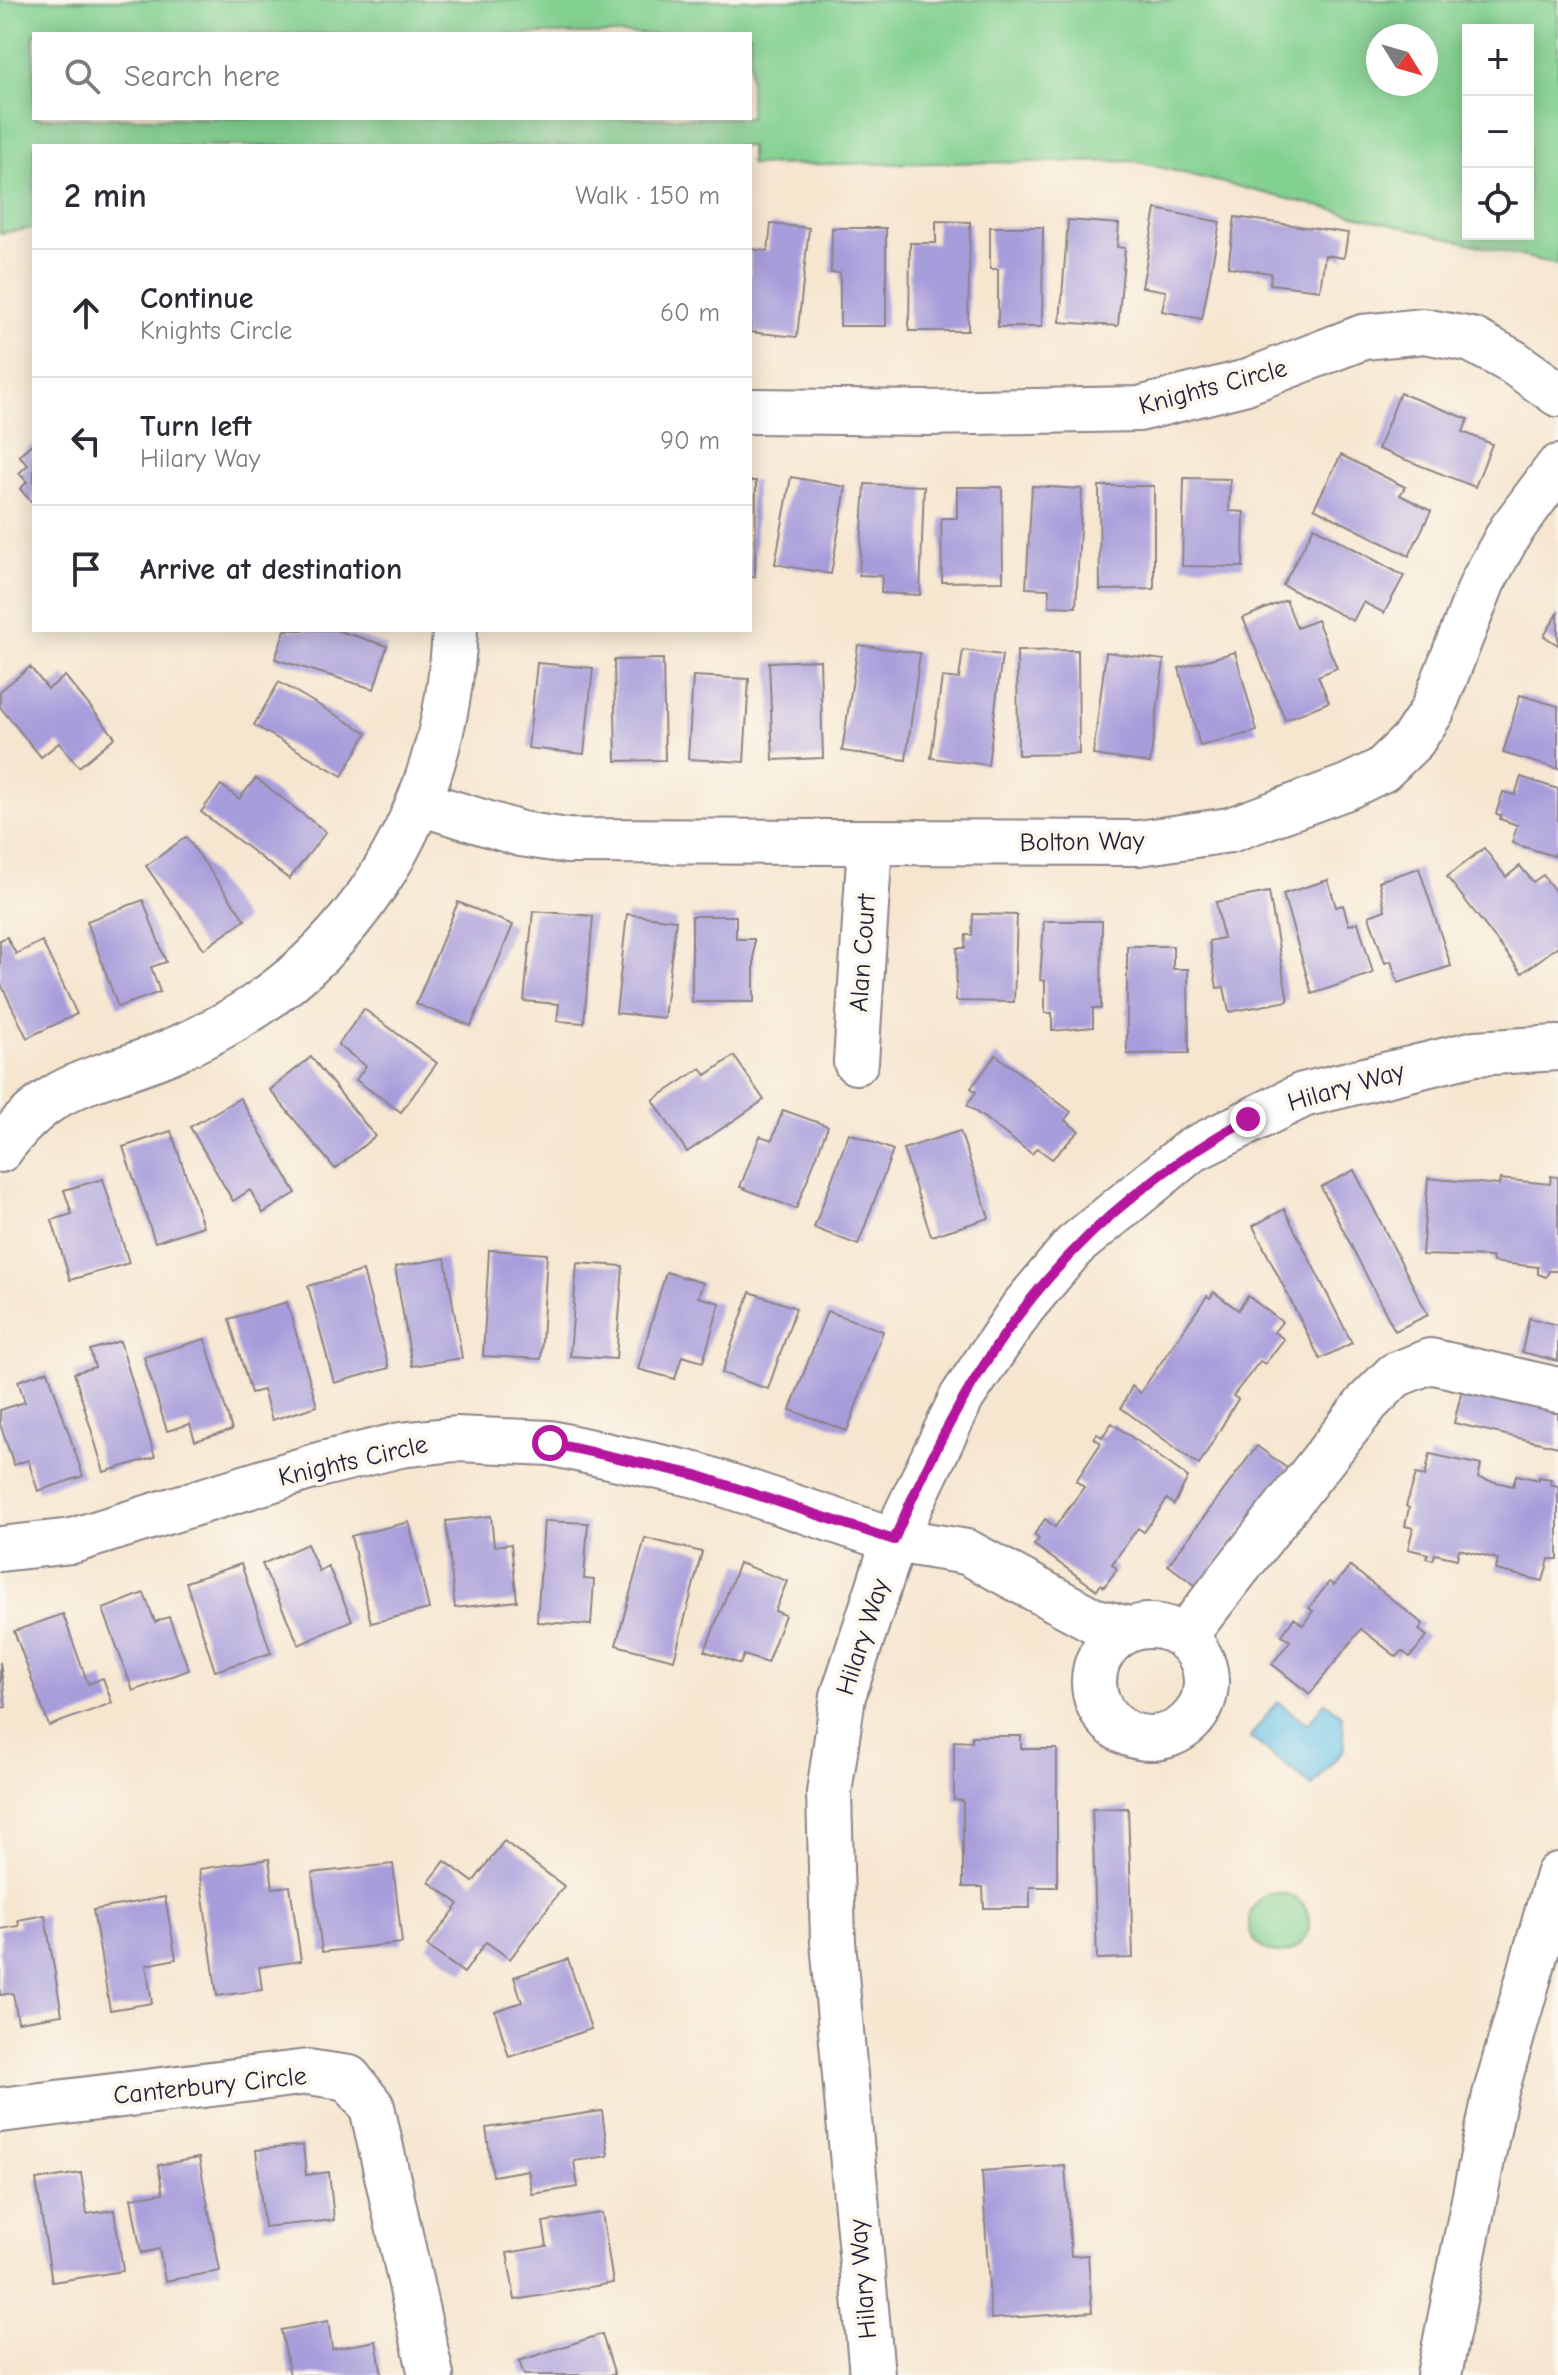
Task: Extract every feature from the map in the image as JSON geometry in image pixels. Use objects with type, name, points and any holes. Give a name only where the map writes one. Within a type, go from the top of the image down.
[{"type":"street","name":"Knights Circle","points":[[752,411],[942,413],[1139,409],[1243,383],[1363,337],[1424,331],[1472,340],[1513,362],[1558,394]]},
{"type":"street","name":"Bolton Way","points":[[420,803],[521,834],[567,841],[1139,843],[1230,830],[1347,787],[1382,770],[1413,740],[1432,711],[1483,581],[1511,530],[1558,467]]},
{"type":"street","points":[[0,1150],[28,1116],[65,1089],[170,1052],[218,1028],[261,1002],[316,958],[379,883],[420,803],[444,724],[455,632]]},
{"type":"street","name":"Alan Court","points":[[856,1062],[870,844]]},
{"type":"street","name":"Hilary Way","points":[[872,2375],[833,1942],[829,1793],[843,1696],[894,1540],[916,1487],[962,1397],[1023,1307],[1074,1246],[1190,1151],[1303,1095],[1475,1053],[1558,1048]]},
{"type":"street","points":[[1184,1637],[1368,1402],[1395,1375],[1430,1361],[1558,1390]]},
{"type":"street","name":"Knights Circle","points":[[0,1549],[72,1541],[322,1464],[400,1445],[456,1439],[550,1443],[696,1475],[894,1540]]},
{"type":"street","points":[[894,1540],[967,1552],[1093,1620],[1129,1629]]},
{"type":"street","points":[[894,1540],[1030,1614],[1071,1640],[1097,1664]]},
{"type":"street","points":[[1146,1625],[1163,1627],[1184,1637],[1203,1661],[1207,1681],[1204,1700],[1195,1717],[1162,1737],[1143,1738],[1113,1724],[1096,1696],[1097,1664],[1105,1649],[1129,1629],[1146,1625]]},
{"type":"street","points":[[1439,2375],[1495,2095],[1558,1875]]},
{"type":"street","name":"Canterbury Circle","points":[[0,2110],[308,2072],[349,2078],[372,2107],[431,2375]]},
{"type":"green space","points":[[0,0],[1558,0],[1558,265],[1134,161],[752,165],[752,144],[32,144],[32,228],[0,233]]},
{"type":"green space","points":[[1279,1893],[1291,1895],[1300,1902],[1307,1911],[1307,1935],[1300,1944],[1291,1951],[1279,1953],[1267,1951],[1258,1944],[1251,1935],[1249,1923],[1251,1911],[1258,1902],[1267,1895]]},
{"type":"water","points":[[1277,1702],[1308,1724],[1325,1702],[1342,1715],[1345,1748],[1312,1786],[1250,1737]]},
{"type":"building","points":[[1156,209],[1220,222],[1202,319],[1162,311],[1166,291],[1142,287]]},
{"type":"building","points":[[1235,217],[1348,233],[1344,258],[1325,255],[1320,290],[1270,284],[1271,273],[1228,267]]},
{"type":"building","points":[[1068,220],[1119,224],[1117,247],[1125,248],[1118,326],[1060,322]]},
{"type":"building","points":[[936,221],[970,222],[968,331],[909,331],[910,243],[936,243]]},
{"type":"building","points":[[771,224],[809,228],[797,337],[752,332],[752,249],[768,251]]},
{"type":"building","points":[[990,227],[1043,227],[1042,327],[998,327],[998,269],[990,269]]},
{"type":"building","points":[[832,228],[886,228],[886,326],[840,326],[840,273],[831,273]]},
{"type":"building","points":[[1400,393],[1468,419],[1463,432],[1492,444],[1475,487],[1378,449]]},
{"type":"building","points":[[32,444],[32,503],[20,489],[27,482],[19,473],[28,465],[19,455]]},
{"type":"building","points":[[1341,455],[1405,487],[1400,495],[1431,511],[1409,556],[1314,508]]},
{"type":"building","points":[[791,477],[846,487],[831,574],[775,564]]},
{"type":"building","points":[[1184,478],[1230,479],[1229,511],[1244,512],[1243,567],[1182,566]]},
{"type":"building","points":[[752,481],[756,481],[755,577],[752,577]]},
{"type":"building","points":[[865,484],[924,486],[920,595],[881,593],[882,576],[859,575]]},
{"type":"building","points":[[1032,486],[1082,489],[1076,607],[1049,606],[1049,589],[1026,588]]},
{"type":"building","points":[[1099,486],[1154,486],[1154,589],[1100,590]]},
{"type":"building","points":[[957,487],[1002,487],[1003,581],[942,582],[941,518],[957,518]]},
{"type":"building","points":[[1314,527],[1404,576],[1384,613],[1363,602],[1353,621],[1283,585]]},
{"type":"building","points":[[1286,600],[1297,628],[1317,620],[1337,668],[1318,676],[1329,702],[1285,720],[1243,618]]},
{"type":"building","points":[[1558,613],[1558,645],[1544,636]]},
{"type":"building","points":[[284,632],[342,632],[387,646],[374,689],[275,659]]},
{"type":"building","points":[[858,645],[920,653],[906,760],[842,751]]},
{"type":"building","points":[[963,650],[1002,655],[988,765],[931,758],[942,677],[959,679]]},
{"type":"building","points":[[1078,650],[1079,754],[1018,755],[1017,651]]},
{"type":"building","points":[[1106,652],[1164,660],[1150,763],[1093,755]]},
{"type":"building","points":[[1235,652],[1257,731],[1200,746],[1179,668]]},
{"type":"building","points":[[663,659],[665,760],[616,761],[614,660]]},
{"type":"building","points":[[820,660],[823,758],[773,760],[769,662]]},
{"type":"building","points":[[537,663],[593,668],[584,754],[528,748]]},
{"type":"building","points":[[30,667],[48,689],[65,676],[115,737],[79,767],[59,743],[41,757],[0,707],[0,691]]},
{"type":"building","points":[[693,676],[749,679],[744,762],[688,759]]},
{"type":"building","points":[[279,682],[367,733],[342,776],[254,725]]},
{"type":"building","points":[[1520,695],[1558,706],[1558,769],[1503,753]]},
{"type":"building","points":[[1521,777],[1558,789],[1558,848],[1554,856],[1512,843],[1517,825],[1500,819],[1501,815],[1496,814],[1503,792],[1515,795]]},
{"type":"building","points":[[256,778],[326,832],[289,879],[201,812],[221,785],[239,799]]},
{"type":"building","points":[[186,837],[245,920],[204,949],[146,866]]},
{"type":"building","points":[[1484,848],[1506,877],[1520,866],[1533,882],[1543,875],[1558,895],[1558,946],[1522,973],[1447,877]]},
{"type":"building","points":[[1419,868],[1451,966],[1398,983],[1391,961],[1385,963],[1369,916],[1385,910],[1379,881]]},
{"type":"building","points":[[1328,880],[1336,907],[1343,905],[1349,925],[1358,922],[1373,973],[1312,994],[1283,894]]},
{"type":"building","points":[[1269,892],[1288,1001],[1229,1012],[1224,987],[1217,988],[1209,941],[1223,938],[1216,902]]},
{"type":"building","points":[[143,900],[166,962],[151,967],[160,992],[118,1007],[87,921]]},
{"type":"building","points":[[458,902],[513,925],[471,1026],[416,1004]]},
{"type":"building","points":[[533,911],[593,916],[584,1023],[557,1021],[559,1004],[524,1001]]},
{"type":"building","points":[[627,914],[676,920],[664,1018],[616,1013]]},
{"type":"building","points":[[973,914],[1017,915],[1014,1002],[956,1001],[957,948],[965,948],[966,935],[972,935]]},
{"type":"building","points":[[692,916],[736,916],[736,939],[754,939],[754,1002],[692,1002]]},
{"type":"building","points":[[1044,921],[1102,921],[1101,1009],[1093,1008],[1093,1027],[1052,1031],[1052,1013],[1045,1013],[1045,981],[1040,980]]},
{"type":"building","points":[[7,937],[16,954],[42,941],[77,1014],[27,1038],[0,982],[0,940]]},
{"type":"building","points":[[1127,946],[1173,946],[1173,969],[1188,969],[1189,1053],[1127,1054]]},
{"type":"building","points":[[364,1009],[437,1063],[401,1112],[356,1080],[366,1066],[338,1045]]},
{"type":"building","points":[[996,1055],[1071,1112],[1065,1120],[1079,1131],[1052,1159],[1037,1148],[1032,1154],[967,1105],[976,1092],[971,1088]]},
{"type":"building","points":[[734,1056],[764,1100],[687,1152],[653,1100],[701,1068],[706,1075]]},
{"type":"building","points":[[311,1057],[375,1136],[335,1169],[270,1090]]},
{"type":"building","points":[[240,1098],[296,1193],[263,1213],[250,1190],[233,1201],[190,1127]]},
{"type":"building","points":[[783,1110],[828,1126],[796,1209],[740,1187],[760,1136],[772,1140]]},
{"type":"building","points":[[171,1131],[203,1226],[155,1242],[123,1147]]},
{"type":"building","points":[[960,1131],[989,1218],[931,1236],[903,1149]]},
{"type":"building","points":[[849,1133],[893,1150],[858,1245],[814,1228]]},
{"type":"building","points":[[1354,1170],[1428,1315],[1395,1331],[1321,1187]]},
{"type":"building","points":[[1551,1176],[1558,1177],[1558,1271],[1549,1271],[1546,1277],[1538,1274],[1538,1267],[1493,1262],[1492,1257],[1422,1255],[1428,1178],[1499,1185],[1500,1179],[1550,1184]]},
{"type":"building","points":[[103,1179],[129,1263],[70,1280],[52,1220],[72,1214],[64,1190]]},
{"type":"building","points":[[1284,1209],[1352,1343],[1320,1359],[1253,1226]]},
{"type":"building","points":[[489,1250],[547,1254],[541,1359],[483,1356]]},
{"type":"building","points":[[445,1258],[462,1358],[412,1366],[395,1267]]},
{"type":"building","points":[[577,1263],[623,1266],[616,1359],[570,1356]]},
{"type":"building","points":[[363,1271],[389,1368],[334,1383],[308,1286]]},
{"type":"building","points":[[666,1272],[703,1283],[698,1297],[720,1303],[703,1362],[682,1356],[675,1379],[638,1369]]},
{"type":"building","points":[[750,1292],[796,1308],[768,1389],[722,1373]]},
{"type":"building","points":[[1214,1292],[1238,1310],[1248,1296],[1282,1322],[1274,1332],[1284,1339],[1265,1364],[1260,1361],[1233,1396],[1238,1399],[1199,1465],[1121,1408],[1132,1386],[1140,1393],[1207,1296],[1210,1298]]},
{"type":"building","points":[[287,1302],[317,1406],[272,1420],[263,1390],[251,1393],[229,1319]]},
{"type":"building","points":[[827,1311],[883,1331],[847,1431],[790,1410]]},
{"type":"building","points":[[1529,1318],[1558,1325],[1558,1361],[1522,1352]]},
{"type":"building","points":[[205,1339],[232,1430],[195,1441],[190,1424],[167,1431],[144,1357]]},
{"type":"building","points":[[120,1341],[155,1457],[104,1472],[74,1373],[95,1367],[90,1350]]},
{"type":"building","points":[[48,1371],[83,1476],[38,1491],[28,1460],[14,1465],[0,1424],[0,1410],[25,1402],[18,1381]]},
{"type":"building","points":[[1462,1389],[1558,1410],[1558,1447],[1454,1423]]},
{"type":"building","points":[[1112,1423],[1188,1477],[1174,1505],[1167,1499],[1144,1532],[1138,1528],[1112,1564],[1117,1569],[1104,1587],[1101,1584],[1097,1590],[1034,1545],[1039,1539],[1034,1535],[1045,1519],[1055,1527],[1084,1487],[1076,1481],[1101,1443],[1094,1438],[1097,1434],[1102,1437]]},
{"type":"building","points":[[1257,1446],[1288,1469],[1199,1588],[1168,1565]]},
{"type":"building","points":[[1430,1454],[1481,1465],[1478,1478],[1513,1486],[1516,1475],[1539,1480],[1539,1477],[1551,1479],[1550,1484],[1558,1486],[1558,1559],[1549,1559],[1543,1581],[1496,1570],[1498,1559],[1459,1549],[1457,1559],[1435,1554],[1433,1560],[1426,1558],[1428,1554],[1408,1549],[1413,1528],[1405,1526],[1409,1508],[1406,1506],[1416,1474],[1425,1476]]},
{"type":"building","points":[[491,1516],[494,1546],[511,1544],[517,1601],[455,1608],[446,1521]]},
{"type":"building","points":[[544,1521],[588,1523],[584,1579],[594,1580],[591,1625],[537,1622]]},
{"type":"building","points":[[409,1522],[429,1609],[371,1623],[351,1536]]},
{"type":"building","points":[[645,1538],[702,1552],[674,1660],[616,1645]]},
{"type":"building","points":[[307,1544],[319,1571],[328,1566],[352,1620],[299,1645],[262,1564]]},
{"type":"building","points":[[739,1563],[787,1581],[775,1611],[785,1615],[767,1663],[744,1655],[740,1664],[705,1651]]},
{"type":"building","points":[[241,1564],[271,1653],[215,1671],[186,1582]]},
{"type":"building","points":[[1350,1566],[1423,1624],[1419,1630],[1427,1636],[1410,1657],[1402,1651],[1397,1657],[1361,1629],[1310,1694],[1272,1664],[1290,1641],[1282,1635],[1294,1618],[1303,1625],[1313,1611],[1309,1608],[1329,1582],[1334,1585]]},
{"type":"building","points":[[144,1593],[155,1622],[169,1617],[189,1670],[133,1691],[103,1609]]},
{"type":"building","points":[[63,1614],[88,1684],[103,1678],[112,1703],[49,1726],[14,1631]]},
{"type":"building","points":[[0,1662],[6,1707],[0,1708]]},
{"type":"building","points":[[972,1736],[1021,1736],[1021,1749],[1057,1749],[1057,1887],[1030,1887],[1030,1908],[984,1908],[983,1887],[963,1887],[963,1801],[954,1800],[954,1741],[972,1742]]},
{"type":"building","points":[[1128,1808],[1133,1958],[1097,1959],[1092,1809]]},
{"type":"building","points":[[504,1841],[564,1886],[510,1959],[486,1942],[464,1973],[427,1946],[459,1904],[429,1882],[445,1861],[473,1882]]},
{"type":"building","points":[[269,1859],[273,1888],[290,1886],[301,1961],[259,1967],[262,1990],[217,1996],[199,1869]]},
{"type":"building","points":[[393,1864],[402,1943],[322,1952],[312,1873]]},
{"type":"building","points":[[165,1897],[176,1959],[146,1965],[152,2003],[110,2010],[93,1910]]},
{"type":"building","points":[[45,1915],[62,2015],[18,2022],[13,1993],[0,1995],[0,1929],[19,1926],[18,1920]]},
{"type":"building","points":[[568,1959],[591,2029],[509,2057],[495,2011],[522,2002],[514,1977]]},
{"type":"building","points":[[602,2111],[608,2156],[574,2161],[578,2187],[532,2194],[528,2170],[493,2176],[486,2128]]},
{"type":"building","points":[[303,2145],[306,2175],[329,2172],[334,2220],[264,2227],[256,2150]]},
{"type":"building","points":[[199,2158],[220,2271],[165,2281],[159,2249],[141,2253],[131,2198],[163,2193],[158,2165]]},
{"type":"building","points":[[1065,2165],[1071,2256],[1088,2255],[1092,2312],[991,2319],[982,2171]]},
{"type":"building","points":[[81,2173],[87,2214],[114,2210],[123,2271],[52,2282],[36,2180]]},
{"type":"building","points":[[602,2213],[613,2283],[515,2300],[507,2253],[547,2246],[543,2222]]},
{"type":"building","points":[[328,2321],[332,2349],[376,2341],[382,2375],[290,2375],[281,2330]]},
{"type":"building","points":[[602,2334],[615,2375],[524,2375],[519,2361]]},
{"type":"route","points":[[550,1443],[696,1475],[894,1540],[916,1487],[962,1397],[1023,1307],[1074,1246],[1190,1151],[1248,1119]]}]
